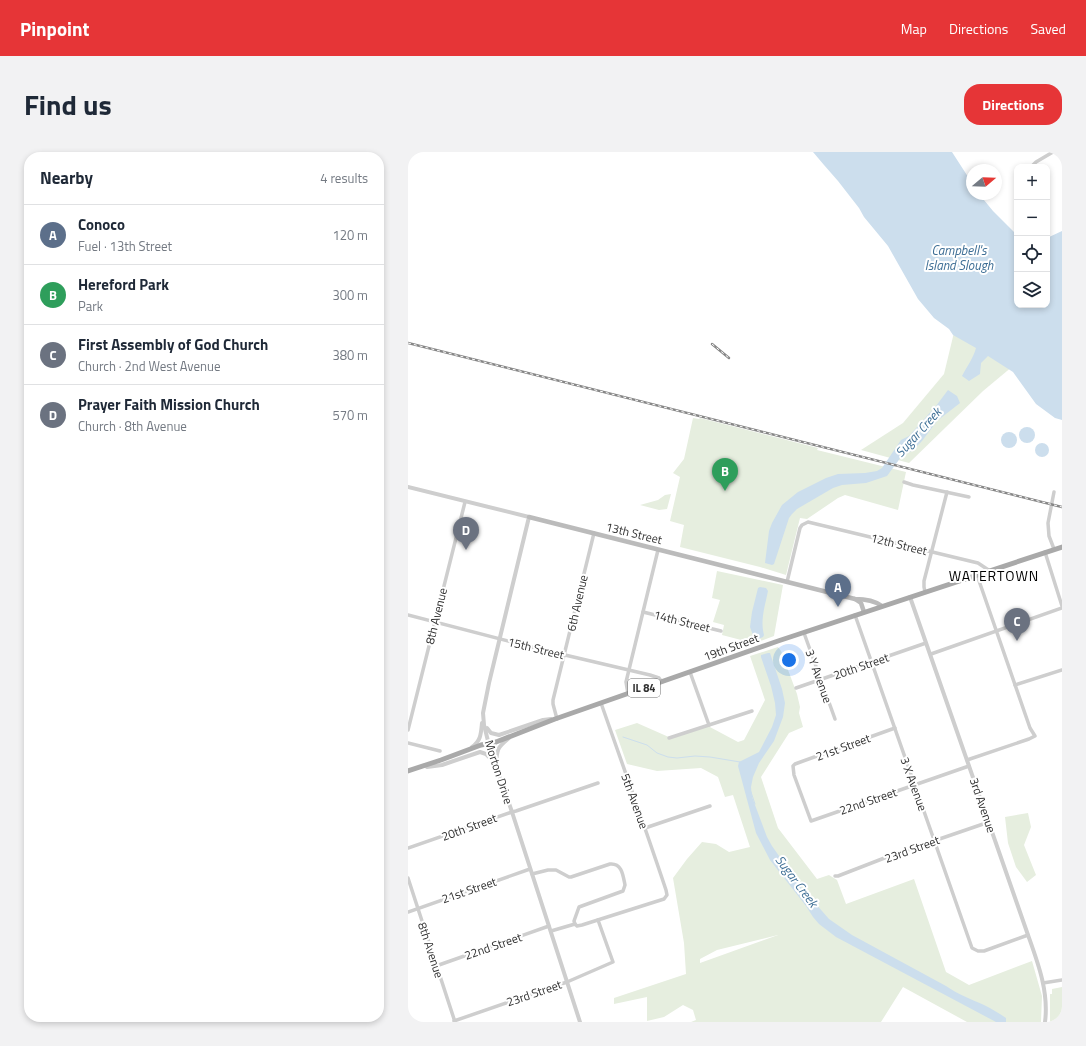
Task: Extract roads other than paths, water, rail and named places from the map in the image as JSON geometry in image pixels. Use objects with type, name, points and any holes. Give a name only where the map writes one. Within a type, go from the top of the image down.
[{"type":"main road","name":"13th Street","points":[[529,517],[855,599],[878,603],[882,606]]},
{"type":"main road","name":"19th Street","points":[[408,771],[469,749],[510,737],[601,703],[864,612],[1062,547]]},
{"type":"main road","points":[[855,599],[861,603],[864,612]]},
{"type":"street","points":[[1034,164],[1053,152]]},
{"type":"street","points":[[904,482],[969,497]]},
{"type":"street","name":"13th Street","points":[[408,487],[529,517]]},
{"type":"street","points":[[925,592],[924,582],[947,492]]},
{"type":"street","points":[[1054,492],[1048,518],[1049,536],[1054,549]]},
{"type":"street","name":"8th Avenue","points":[[408,730],[465,502]]},
{"type":"street","name":"Morton Drive","points":[[529,517],[486,698],[483,713],[484,725],[490,750],[512,812],[580,1022]]},
{"type":"street","name":"12th Street","points":[[787,582],[800,528],[805,523],[812,523],[978,563],[990,570]]},
{"type":"street","name":"6th Avenue","points":[[556,719],[553,700],[594,533]]},
{"type":"street","points":[[628,694],[626,682],[628,671],[658,550]]},
{"type":"street","points":[[931,654],[1062,607],[1045,552]]},
{"type":"street","points":[[967,760],[1034,736],[977,575]]},
{"type":"street","name":"3rd Avenue","points":[[910,597],[1028,935],[1043,983],[1046,998],[1045,1022]]},
{"type":"street","name":"14th Street","points":[[643,612],[721,631]]},
{"type":"street","name":"15th Street","points":[[408,615],[499,639],[657,677],[662,682]]},
{"type":"street","name":"3 X Avenue","points":[[856,615],[894,728],[972,948],[976,951],[984,951],[1028,935]]},
{"type":"street","name":"3 Y Avenue","points":[[804,633],[835,719]]},
{"type":"street","name":"20th Street","points":[[796,688],[926,643]]},
{"type":"street","points":[[1015,685],[1062,670]]},
{"type":"street","points":[[690,672],[709,725]]},
{"type":"street","name":"5th Avenue","points":[[598,920],[664,899],[667,895],[601,703]]},
{"type":"street","points":[[669,738],[752,711]]},
{"type":"street","points":[[469,749],[475,745],[481,736],[483,713]]},
{"type":"street","points":[[484,725],[489,732],[498,735],[543,720],[556,719]]},
{"type":"street","name":"21st Street","points":[[811,821],[794,775],[793,766],[894,728]]},
{"type":"street","points":[[496,766],[497,750],[500,745],[510,737]]},
{"type":"street","points":[[408,743],[440,751]]},
{"type":"street","points":[[418,768],[442,765],[480,752],[490,757],[496,766]]},
{"type":"street","name":"22nd Street","points":[[811,821],[969,766]]},
{"type":"street","name":"20th Street","points":[[408,848],[598,783]]},
{"type":"street","points":[[645,828],[710,806]]},
{"type":"street","name":"23rd Street","points":[[835,876],[989,822]]},
{"type":"street","points":[[532,874],[548,870],[556,870],[570,877],[612,864],[620,867],[625,885],[623,891],[579,907],[574,921],[575,924]]},
{"type":"street","name":"21st Street","points":[[408,912],[530,869]]},
{"type":"street","name":"8th Avenue","points":[[408,878],[455,1022]]},
{"type":"street","points":[[551,931],[575,924],[579,926],[598,920]]},
{"type":"street","name":"23rd Street","points":[[455,1022],[567,982],[613,962],[598,920]]},
{"type":"street","name":"22nd Street","points":[[436,966],[549,926]]},
{"type":"street","points":[[1043,983],[1062,980]]},
{"type":"water","name":"Campbell's Island Slough","points":[[813,152],[952,152],[966,174],[966,200],[984,200],[1014,232],[1014,308],[1050,308],[1050,237],[1062,231],[1062,420],[1055,418],[1036,404],[1013,372],[988,356],[981,363],[980,374],[969,381],[962,376],[972,359],[976,348],[953,335],[949,329],[934,318],[918,299],[888,246],[864,217],[859,208]]},
{"type":"water","name":"Sugar Creek","points":[[948,390],[957,396],[960,403],[937,421],[913,450],[901,457],[887,476],[866,483],[842,485],[833,488],[797,509],[789,518],[774,564],[772,565],[765,563],[769,531],[782,505],[798,492],[826,478],[838,474],[877,471],[882,468],[901,440],[909,436]]},
{"type":"water","points":[[1027,427],[1033,429],[1035,435],[1033,441],[1027,443],[1021,441],[1019,435],[1021,429]]},
{"type":"water","points":[[1009,432],[1015,434],[1017,440],[1015,446],[1009,448],[1003,446],[1001,440],[1003,434]]},
{"type":"water","points":[[1039,443],[1045,443],[1049,447],[1049,453],[1045,457],[1039,457],[1035,453],[1035,447]]},
{"type":"water","points":[[758,588],[766,588],[768,591],[763,618],[764,635],[756,640],[750,627]]},
{"type":"water","name":"Sugar Creek","points":[[770,653],[785,703],[783,717],[774,741],[759,763],[753,777],[751,787],[752,797],[767,837],[772,846],[801,887],[829,919],[852,935],[955,992],[995,1011],[1006,1018],[1006,1022],[996,1022],[836,937],[819,924],[813,917],[770,860],[756,833],[738,766],[739,762],[759,752],[772,727],[776,715],[771,686],[761,657],[761,655]]},
{"type":"waterway","points":[[623,737],[647,745],[657,753],[668,757],[710,757],[740,762]]},
{"type":"waterway","name":"Sugar Creek","points":[[751,792],[755,804]]},
{"type":"railway","points":[[408,343],[1062,507]]},
{"type":"railway","points":[[712,344],[729,358]]},
{"type":"place","name":"Hereford Park","points":[[725,491]]},
{"type":"place","name":"Prayer Faith Mission Church","points":[[466,550]]},
{"type":"place","name":"Conoco","points":[[838,607]]},
{"type":"place","name":"First Assembly of God Church","points":[[1017,641]]},
{"type":"district","name":"WATERTOWN","points":[[994,575]]}]
